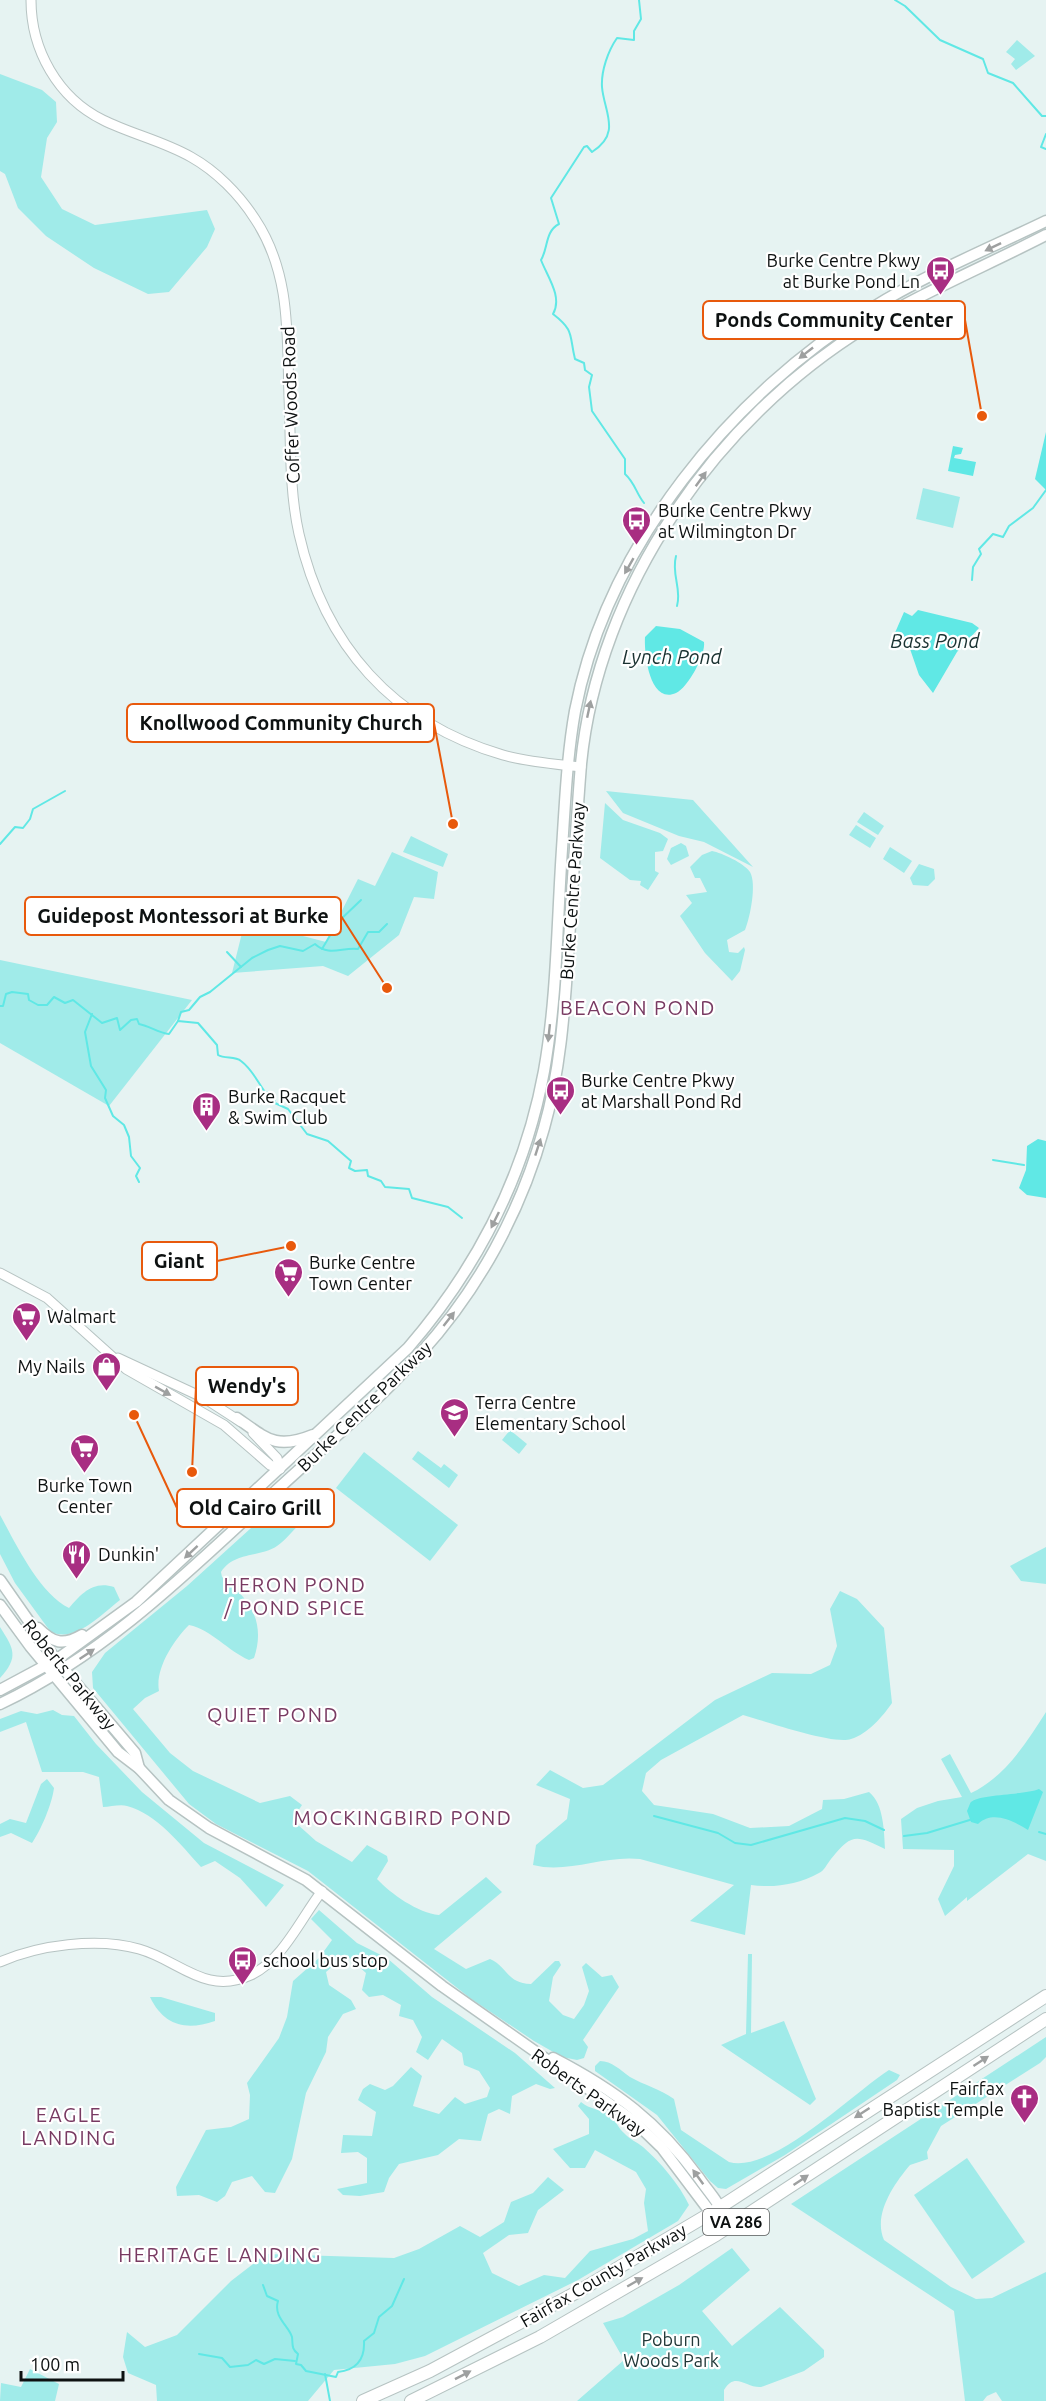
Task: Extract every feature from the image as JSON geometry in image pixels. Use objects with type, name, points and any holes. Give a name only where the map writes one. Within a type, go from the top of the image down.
[{"type":"highway","name":"Fairfax County Parkway","points":[[363,2401],[430,2371],[570,2296],[715,2210],[1046,1996]]},
{"type":"highway","name":"Fairfax County Parkway","points":[[411,2401],[540,2337],[730,2226],[1046,2019]]},
{"type":"main road","name":"Burke Centre Parkway","points":[[0,1690],[56,1660],[136,1602],[408,1348],[462,1279],[503,1203],[522,1157],[538,1097],[550,1021],[568,765],[582,682],[600,626],[612,600],[668,502],[728,426],[788,368],[838,329],[902,291],[1046,221]]},
{"type":"main road","name":"Burke Centre Parkway","points":[[0,1704],[64,1670],[158,1601],[408,1367],[468,1293],[502,1237],[516,1206],[531,1169],[552,1100],[563,1019],[581,767],[592,698],[618,616],[668,527],[723,451],[775,397],[803,372],[863,328],[916,299],[1046,235]]},
{"type":"main road","points":[[538,1097],[552,1100]]},
{"type":"main road","points":[[237,1418],[268,1440],[279,1443],[296,1442],[319,1433]]},
{"type":"main road","points":[[280,1469],[289,1479]]},
{"type":"main road","name":"Roberts Parkway","points":[[0,1580],[56,1660],[135,1753],[139,1768]]},
{"type":"main road","points":[[14,1603],[50,1639],[66,1643],[136,1602]]},
{"type":"main road","name":"Roberts Parkway","points":[[0,1605],[45,1666],[118,1752],[139,1768],[169,1800],[209,1828],[289,1870],[322,1891],[392,1948],[499,2026],[601,2084],[645,2116],[673,2144],[715,2210],[730,2226]]},
{"type":"street","name":"Coffer Woods Road","points":[[31,0],[32,20],[40,51],[66,93],[82,108],[103,120],[198,161],[238,196],[269,243],[284,285],[293,484],[299,533],[315,587],[334,626],[355,661],[397,700],[431,724],[452,734],[505,756],[581,767]]},
{"type":"street","points":[[0,1273],[47,1298],[136,1375],[224,1425],[270,1465],[280,1469]]},
{"type":"street","points":[[115,1358],[204,1398],[237,1418],[278,1458],[280,1469]]},
{"type":"street","points":[[0,1962],[49,1946],[121,1945],[154,1954],[203,1979],[221,1980],[242,1977],[261,1968],[276,1955],[322,1891]]},
{"type":"green space","points":[[1017,40],[1035,56],[1016,70],[1011,64],[1015,59],[1006,52]]},
{"type":"green space","points":[[0,74],[42,90],[56,102],[57,122],[47,138],[41,177],[62,209],[95,225],[207,210],[215,229],[207,247],[169,292],[148,294],[94,268],[46,236],[18,208],[5,174],[0,171]]},
{"type":"green space","points":[[923,488],[960,497],[953,528],[916,519]]},
{"type":"green space","points":[[606,791],[693,800],[753,867],[704,842],[679,836],[623,813]]},
{"type":"green space","points":[[605,803],[623,820],[660,833],[668,839],[663,851],[655,852],[655,871],[659,873],[648,890],[640,885],[641,881],[630,880],[600,858]]},
{"type":"green space","points":[[864,812],[884,826],[878,835],[857,822]]},
{"type":"green space","points":[[856,825],[876,838],[870,848],[849,835]]},
{"type":"green space","points":[[411,836],[448,854],[443,867],[403,852]]},
{"type":"green space","points":[[681,843],[686,846],[689,856],[671,865],[667,859],[671,848]]},
{"type":"green space","points":[[890,847],[912,861],[904,873],[883,859]]},
{"type":"green space","points":[[712,851],[743,865],[752,877],[752,901],[745,930],[727,940],[729,952],[738,953],[744,947],[745,950],[740,971],[732,981],[705,953],[680,916],[692,903],[686,895],[707,892],[700,878],[695,878],[690,867],[702,855]]},
{"type":"green space","points":[[392,852],[438,872],[434,899],[414,897],[399,935],[348,976],[323,966],[232,973],[245,921],[326,942],[358,879],[375,886]]},
{"type":"green space","points":[[919,864],[934,869],[935,879],[928,886],[913,885],[910,878]]},
{"type":"green space","points":[[0,960],[192,1000],[109,1106],[0,1043]]},
{"type":"green space","points":[[510,1430],[527,1444],[519,1454],[502,1440]]},
{"type":"green space","points":[[418,1451],[441,1468],[444,1464],[458,1475],[449,1488],[412,1459]]},
{"type":"green space","points":[[364,1452],[458,1525],[430,1561],[336,1488]]},
{"type":"green space","points":[[0,1515],[29,1567],[58,1601],[69,1608],[83,1593],[100,1585],[114,1587],[120,1600],[96,1620],[78,1631],[59,1634],[50,1631],[15,1583],[0,1554]]},
{"type":"green space","points":[[261,1519],[302,1522],[277,1546],[233,1561],[221,1572],[222,1577],[248,1603],[257,1622],[257,1645],[254,1658],[249,1660],[241,1656],[205,1631],[189,1625],[166,1656],[158,1683],[159,1691],[145,1698],[133,1709],[170,1753],[193,1771],[260,1803],[290,1796],[302,1805],[296,1814],[297,1824],[316,1841],[352,1862],[367,1845],[387,1856],[388,1861],[377,1879],[397,1896],[422,1911],[439,1915],[486,1877],[502,1892],[434,1949],[466,1969],[490,1959],[512,1978],[531,1984],[555,1961],[559,1961],[561,1965],[553,1977],[549,2001],[563,2015],[574,2019],[584,2005],[589,1991],[582,1967],[586,1963],[602,1977],[612,1975],[619,1987],[583,2040],[588,2047],[584,2058],[577,2060],[562,2057],[534,2041],[470,1998],[308,1871],[216,1824],[189,1804],[93,1688],[92,1672],[105,1653],[187,1586]]},
{"type":"green space","points":[[1046,1547],[1046,1584],[1021,1581],[1010,1566]]},
{"type":"green space","points":[[840,1591],[857,1599],[884,1628],[892,1703],[874,1724],[857,1737],[842,1740],[815,1736],[743,1715],[661,1760],[646,1773],[642,1791],[654,1805],[713,1814],[750,1828],[789,1826],[822,1809],[823,1800],[844,1799],[869,1792],[874,1797],[880,1811],[885,1849],[861,1839],[855,1839],[844,1844],[822,1871],[811,1877],[785,1885],[751,1885],[745,1935],[690,1921],[734,1885],[640,1859],[626,1858],[559,1867],[533,1865],[536,1845],[567,1819],[570,1799],[536,1785],[550,1770],[583,1788],[603,1785],[715,1700],[772,1673],[811,1674],[830,1665],[837,1646],[830,1609]]},
{"type":"green space","points":[[0,1627],[9,1641],[12,1658],[0,1678]]},
{"type":"green space","points":[[53,1710],[62,1715],[74,1716],[96,1744],[142,1792],[204,1843],[284,1885],[266,1907],[240,1878],[215,1861],[201,1867],[168,1831],[148,1816],[127,1806],[103,1807],[99,1777],[83,1772],[42,1772],[26,1722],[0,1732],[0,1719],[21,1711],[37,1714]]},
{"type":"green space","points":[[1046,1712],[1046,1861],[1028,1854],[967,1901],[967,1897],[945,1916],[938,1899],[954,1866],[954,1850],[903,1849],[901,1819],[917,1808],[938,1801],[962,1797],[941,1759],[950,1754],[971,1793],[1004,1769],[1023,1747]]},
{"type":"green space","points":[[47,1779],[54,1788],[53,1794],[46,1817],[32,1843],[11,1833],[0,1837],[0,1824],[10,1819],[26,1823],[41,1784]]},
{"type":"green space","points":[[319,1910],[357,1943],[387,1958],[432,1997],[515,2053],[555,2088],[550,2089],[536,2084],[512,2096],[510,2114],[499,2109],[488,2114],[481,2141],[459,2139],[438,2155],[399,2164],[389,2178],[384,2192],[360,2196],[343,2195],[337,2189],[367,2183],[367,2158],[358,2152],[341,2153],[343,2135],[372,2136],[376,2112],[358,2100],[363,2089],[370,2084],[385,2090],[393,2086],[411,2067],[422,2076],[413,2106],[439,2114],[455,2097],[465,2104],[487,2097],[490,2088],[479,2071],[464,2065],[462,2053],[442,2039],[428,2060],[416,2052],[422,2037],[413,2020],[399,2016],[401,2005],[383,1995],[369,1997],[362,1990],[366,1973],[346,1955],[326,1972],[329,1985],[351,2000],[356,2009],[343,2014],[328,2037],[326,2052],[306,2093],[292,2159],[275,2193],[265,2192],[252,2176],[232,2182],[225,2196],[217,2202],[199,2195],[177,2196],[176,2187],[206,2130],[231,2127],[249,2119],[250,2095],[247,2083],[279,2038],[287,2017],[293,1981],[319,1958],[332,1940],[311,1919]]},
{"type":"green space","points":[[748,1954],[752,1954],[751,2033],[784,2021],[816,2099],[810,2105],[721,2045],[746,2034]]},
{"type":"green space","points":[[150,1997],[161,1997],[215,2013],[215,2021],[195,2026],[177,2024],[162,2014]]},
{"type":"green space","points":[[1046,2037],[1046,2057],[1040,2063],[941,2126],[927,2152],[928,2159],[910,2165],[891,2191],[883,2211],[881,2230],[884,2240],[951,2287],[976,2299],[992,2298],[1046,2272],[1046,2401],[1002,2401],[996,2392],[987,2396],[983,2401],[965,2401],[954,2311],[791,2204]]},
{"type":"green space","points":[[600,2061],[612,2064],[630,2077],[674,2099],[681,2130],[729,2162],[747,2162],[767,2156],[812,2129],[889,2070],[900,2075],[897,2080],[785,2155],[726,2189],[718,2188],[710,2181],[657,2115],[595,2071],[595,2066]]},
{"type":"green space","points":[[581,2102],[609,2115],[626,2135],[643,2147],[669,2174],[689,2205],[678,2221],[578,2280],[425,2356],[395,2364],[334,2370],[308,2401],[157,2401],[156,2385],[128,2373],[123,2357],[127,2332],[145,2347],[177,2335],[231,2281],[266,2254],[394,2258],[419,2249],[460,2226],[480,2237],[504,2222],[511,2202],[533,2193],[548,2177],[564,2190],[538,2210],[528,2233],[509,2235],[483,2253],[492,2273],[519,2286],[544,2275],[565,2278],[590,2251],[633,2239],[648,2231],[644,2203],[646,2189],[636,2172],[595,2150],[585,2168],[570,2168],[553,2149],[589,2134],[589,2119],[578,2106]]},
{"type":"green space","points":[[967,2158],[1025,2242],[972,2279],[914,2195]]},
{"type":"green space","name":"Poburn Woods Park","points":[[732,2248],[750,2270],[702,2311],[732,2346],[780,2307],[824,2350],[824,2357],[804,2371],[761,2387],[737,2381],[732,2382],[724,2390],[724,2401],[577,2401],[624,2360],[603,2323],[623,2317],[679,2285]]},
{"type":"green space","points":[[30,2369],[59,2384],[55,2401],[0,2401],[1,2383],[21,2387]]},
{"type":"water","points":[[1046,432],[1046,490],[1035,479]]},
{"type":"water","points":[[953,446],[963,448],[961,454],[955,455],[954,458],[976,462],[973,476],[948,471]]},
{"type":"water","name":"Bass Pond","points":[[918,610],[972,623],[979,628],[957,652],[933,693],[919,675],[910,649],[891,642],[904,612],[912,616]]},
{"type":"water","name":"Lynch Pond","points":[[656,626],[680,629],[704,642],[695,670],[686,685],[676,693],[667,695],[660,691],[654,685],[650,675],[645,637]]},
{"type":"water","points":[[1038,1139],[1046,1141],[1046,1198],[1027,1195],[1019,1188],[1026,1170],[1027,1146]]},
{"type":"water","points":[[1039,1789],[1043,1792],[1028,1830],[1010,1820],[996,1817],[978,1824],[971,1822],[967,1811],[971,1802],[976,1799]]},
{"type":"waterway","points":[[639,0],[641,19],[634,31],[634,40],[617,38],[604,68],[602,87],[609,130],[601,145],[592,152],[587,146],[584,147],[551,198],[559,224],[551,231],[541,260],[555,294],[556,307],[553,314],[568,329],[575,359],[584,363],[585,370],[592,375],[589,387],[592,411],[625,459],[625,474],[644,503]]},
{"type":"waterway","points":[[895,0],[905,6],[940,40],[983,59],[988,73],[1013,83],[1042,116],[1046,116]]},
{"type":"waterway","points":[[1046,134],[1041,147],[1046,149]]},
{"type":"waterway","points":[[972,580],[973,567],[981,554],[979,549],[993,534],[1003,537],[1009,526],[1033,508],[1046,490]]},
{"type":"waterway","points":[[676,556],[677,606]]},
{"type":"waterway","points":[[0,844],[15,827],[23,828],[30,819],[33,809],[65,791]]},
{"type":"waterway","points":[[322,949],[338,922],[361,900]]},
{"type":"waterway","points":[[178,1021],[181,1012],[189,1010],[200,997],[210,992],[252,958],[268,950],[280,946],[303,951],[315,944],[331,951],[358,949],[368,932],[379,932],[387,924]]},
{"type":"waterway","points":[[227,952],[241,967]]},
{"type":"waterway","points":[[0,1006],[3,1006],[6,994],[12,992],[28,994],[29,1000],[38,1005],[47,1005],[54,997],[65,1003],[73,1000],[102,1023],[117,1018],[120,1030],[131,1020],[137,1019],[139,1024],[169,1034],[178,1021],[198,1023],[217,1045],[218,1055],[239,1059],[245,1064],[265,1092],[274,1094],[275,1103],[288,1109],[307,1134],[328,1141],[351,1161],[349,1168],[355,1171],[367,1170],[368,1176],[381,1181],[385,1187],[409,1189],[412,1198],[448,1207],[462,1218]]},
{"type":"waterway","points":[[92,1014],[85,1032],[91,1066],[106,1090],[105,1098],[113,1116],[124,1125],[129,1137],[131,1156],[140,1168],[136,1176],[139,1182]]},
{"type":"waterway","points":[[993,1160],[1024,1165]]},
{"type":"waterway","points":[[654,1816],[718,1833],[735,1843],[751,1845],[845,1818],[865,1821],[884,1830]]},
{"type":"waterway","points":[[904,1836],[927,1833],[973,1819]]},
{"type":"waterway","points":[[1039,1832],[1046,1834]]},
{"type":"waterway","points":[[263,2285],[267,2296],[278,2301],[278,2312],[292,2337],[293,2348],[298,2354],[296,2364],[301,2365],[306,2371],[336,2377],[338,2372],[350,2369],[361,2359],[364,2341],[374,2333],[379,2317],[392,2306],[404,2279]]},
{"type":"waterway","points":[[199,2354],[222,2358],[230,2367],[248,2365],[256,2360],[264,2364],[275,2359],[295,2361]]},
{"type":"waterway","points":[[325,2374],[330,2401]]},
{"type":"place","name":"Burke Centre Pkwy at Burke Pond Ln","points":[[941,296]]},
{"type":"place","name":"Ponds Community Center","points":[[982,416]]},
{"type":"place","name":"Burke Centre Pkwy at Wilmington Dr","points":[[637,546]]},
{"type":"place","name":"Knollwood Community Church","points":[[453,824]]},
{"type":"place","name":"Guidepost Montessori at Burke","points":[[387,988]]},
{"type":"place","name":"Burke Centre Pkwy at Marshall Pond Rd","points":[[560,1116]]},
{"type":"place","name":"Burke Racquet & Swim Club","points":[[207,1132]]},
{"type":"place","name":"Giant","points":[[291,1246]]},
{"type":"place","name":"Burke Centre Town Center","points":[[288,1298]]},
{"type":"place","name":"Walmart","points":[[26,1342]]},
{"type":"place","name":"My Nails","points":[[106,1392]]},
{"type":"place","name":"Old Cairo Grill","points":[[134,1415]]},
{"type":"place","name":"Terra Centre Elementary School","points":[[454,1438]]},
{"type":"place","name":"Wendy's","points":[[192,1472]]},
{"type":"place","name":"Burke Town Center","points":[[85,1474]]},
{"type":"place","name":"Dunkin'","points":[[77,1580]]},
{"type":"place","name":"school bus stop","points":[[242,1986]]},
{"type":"place","name":"Fairfax Baptist Temple","points":[[1025,2124]]},
{"type":"district","name":"BEACON POND","points":[[638,1007]]},
{"type":"district","name":"HERON POND / POND SPICE","points":[[295,1596]]},
{"type":"district","name":"QUIET POND","points":[[273,1714]]},
{"type":"district","name":"MOCKINGBIRD POND","points":[[403,1817]]},
{"type":"district","name":"EAGLE LANDING","points":[[69,2126]]},
{"type":"district","name":"HERITAGE LANDING","points":[[220,2254]]}]
